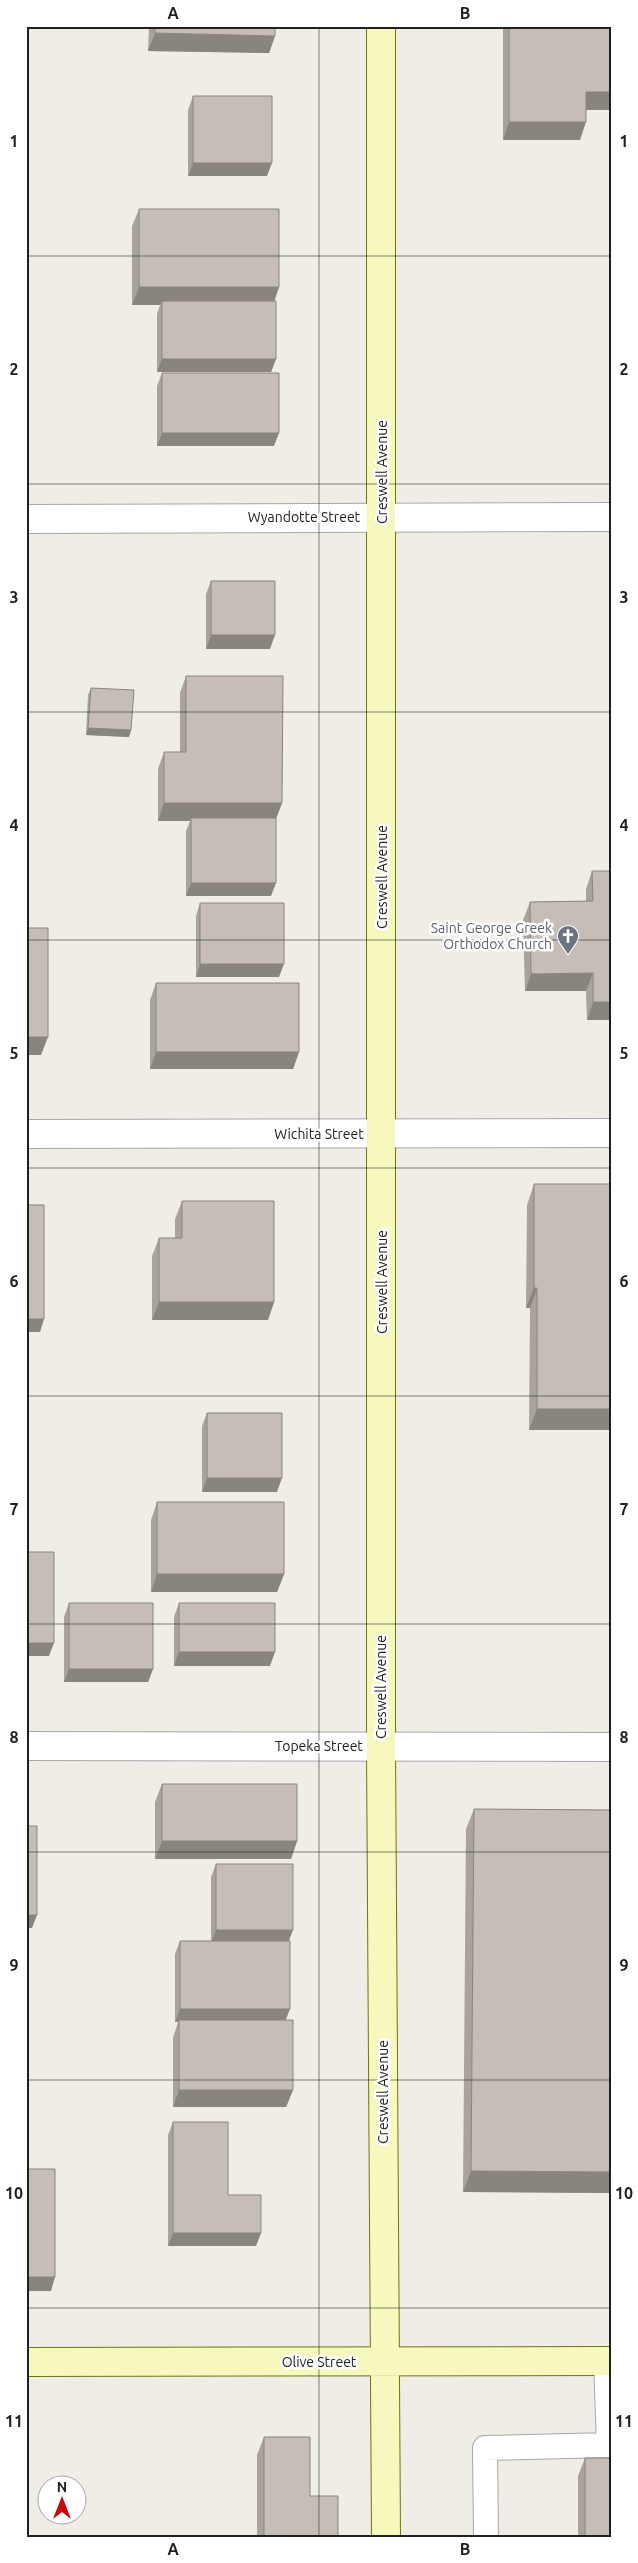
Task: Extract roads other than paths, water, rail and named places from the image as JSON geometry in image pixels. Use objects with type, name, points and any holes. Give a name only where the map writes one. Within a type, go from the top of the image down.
[{"type":"street","name":"Creswell Avenue","points":[[382,26],[381,1746],[386,2537]]},
{"type":"street","name":"Wyandotte Street","points":[[26,519],[612,517]]},
{"type":"street","name":"Wichita Street","points":[[26,1134],[612,1133]]},
{"type":"street","name":"Topeka Street","points":[[26,1746],[612,1747]]},
{"type":"street","name":"Olive Street","points":[[26,2362],[609,2361]]},
{"type":"lane","points":[[486,2537],[485,2448],[610,2446],[609,2361]]},
{"type":"place","name":"Saint George Greek Orthodox Church","points":[[568,955]]}]
